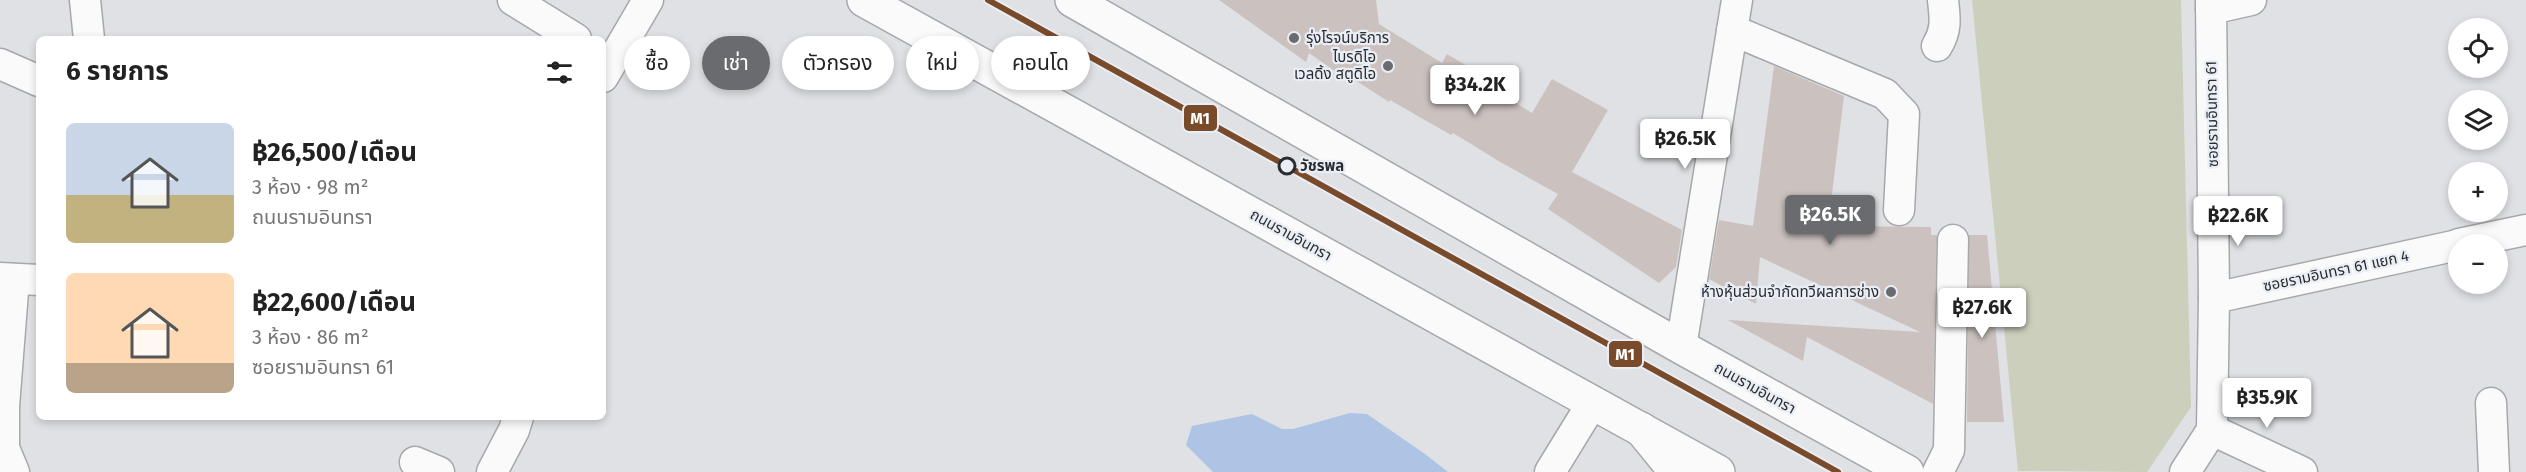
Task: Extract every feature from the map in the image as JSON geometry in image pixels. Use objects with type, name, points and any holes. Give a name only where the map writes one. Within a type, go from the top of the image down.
[{"type":"main road","name":"ถนนรามอินทรา","points":[[864,0],[1718,472]]},
{"type":"main road","name":"ถนนรามอินทรา","points":[[1072,0],[1681,347],[1907,472]]},
{"type":"main road","points":[[1641,429],[1676,472]]},
{"type":"street","points":[[85,0],[89,36]]},
{"type":"street","points":[[513,0],[571,36]]},
{"type":"street","points":[[606,65],[648,0]]},
{"type":"street","points":[[1681,347],[1737,0]]},
{"type":"street","points":[[1937,46],[1944,35],[1946,21],[1943,0]]},
{"type":"street","points":[[2211,4],[2252,0]]},
{"type":"street","name":"ซอยรามอินทรา 61","points":[[2211,4],[2214,298],[2212,430]]},
{"type":"street","points":[[1732,30],[1885,94],[1904,114],[1899,210]]},
{"type":"street","points":[[0,64],[36,80]]},
{"type":"street","name":"ซอยรามอินทรา 61 แยก 4","points":[[2508,234],[2526,230]]},
{"type":"street","points":[[1938,472],[1948,450],[1953,240]]},
{"type":"street","name":"ซอยรามอินทรา 61 แยก 4","points":[[2214,298],[2448,247]]},
{"type":"street","points":[[14,472],[3,448],[3,406],[18,279]]},
{"type":"street","points":[[1550,472],[1593,402]]},
{"type":"street","points":[[2491,403],[2494,472]]},
{"type":"street","points":[[492,472],[517,420]]},
{"type":"street","points":[[2185,472],[2212,430],[2302,472]]},
{"type":"green space","points":[[1972,0],[2181,0],[2191,407],[2147,472],[2018,471]]},
{"type":"water","points":[[1350,413],[1367,414],[1448,472],[1213,472],[1186,445],[1192,426],[1252,414],[1282,429],[1293,429]]},
{"type":"building","points":[[1219,0],[1376,0],[1379,24],[1442,63],[1447,54],[1484,76],[1481,81],[1532,113],[1552,79],[1608,110],[1572,172],[1682,230],[1676,267],[1659,283],[1548,209],[1558,194],[1453,133],[1451,135],[1390,100],[1389,102],[1341,71],[1339,74],[1309,53],[1306,62]]},
{"type":"building","points":[[1774,66],[1844,96],[1828,226],[1931,227],[1931,235],[1937,235],[1933,404],[1807,337],[1803,361],[1728,320],[1920,332],[1760,257],[1756,304],[1709,279],[1719,220],[1753,226]]},
{"type":"building","points":[[1969,235],[1987,235],[2004,422],[1967,422]]},
{"type":"transit line","name":"M1","points":[[988,0],[1838,472]]},
{"type":"place","name":"รุ่งโรจน์บริการ","points":[[1294,38]]},
{"type":"place","name":"ไบรดิโอ เวลดิ้ง สตูดิโอ","points":[[1388,66]]},
{"type":"place","name":"วัชรพล","points":[[1287,166]]},
{"type":"place","name":"ห้างหุ้นส่วนจำกัดทวีผลการช่าง","points":[[1891,292]]}]
